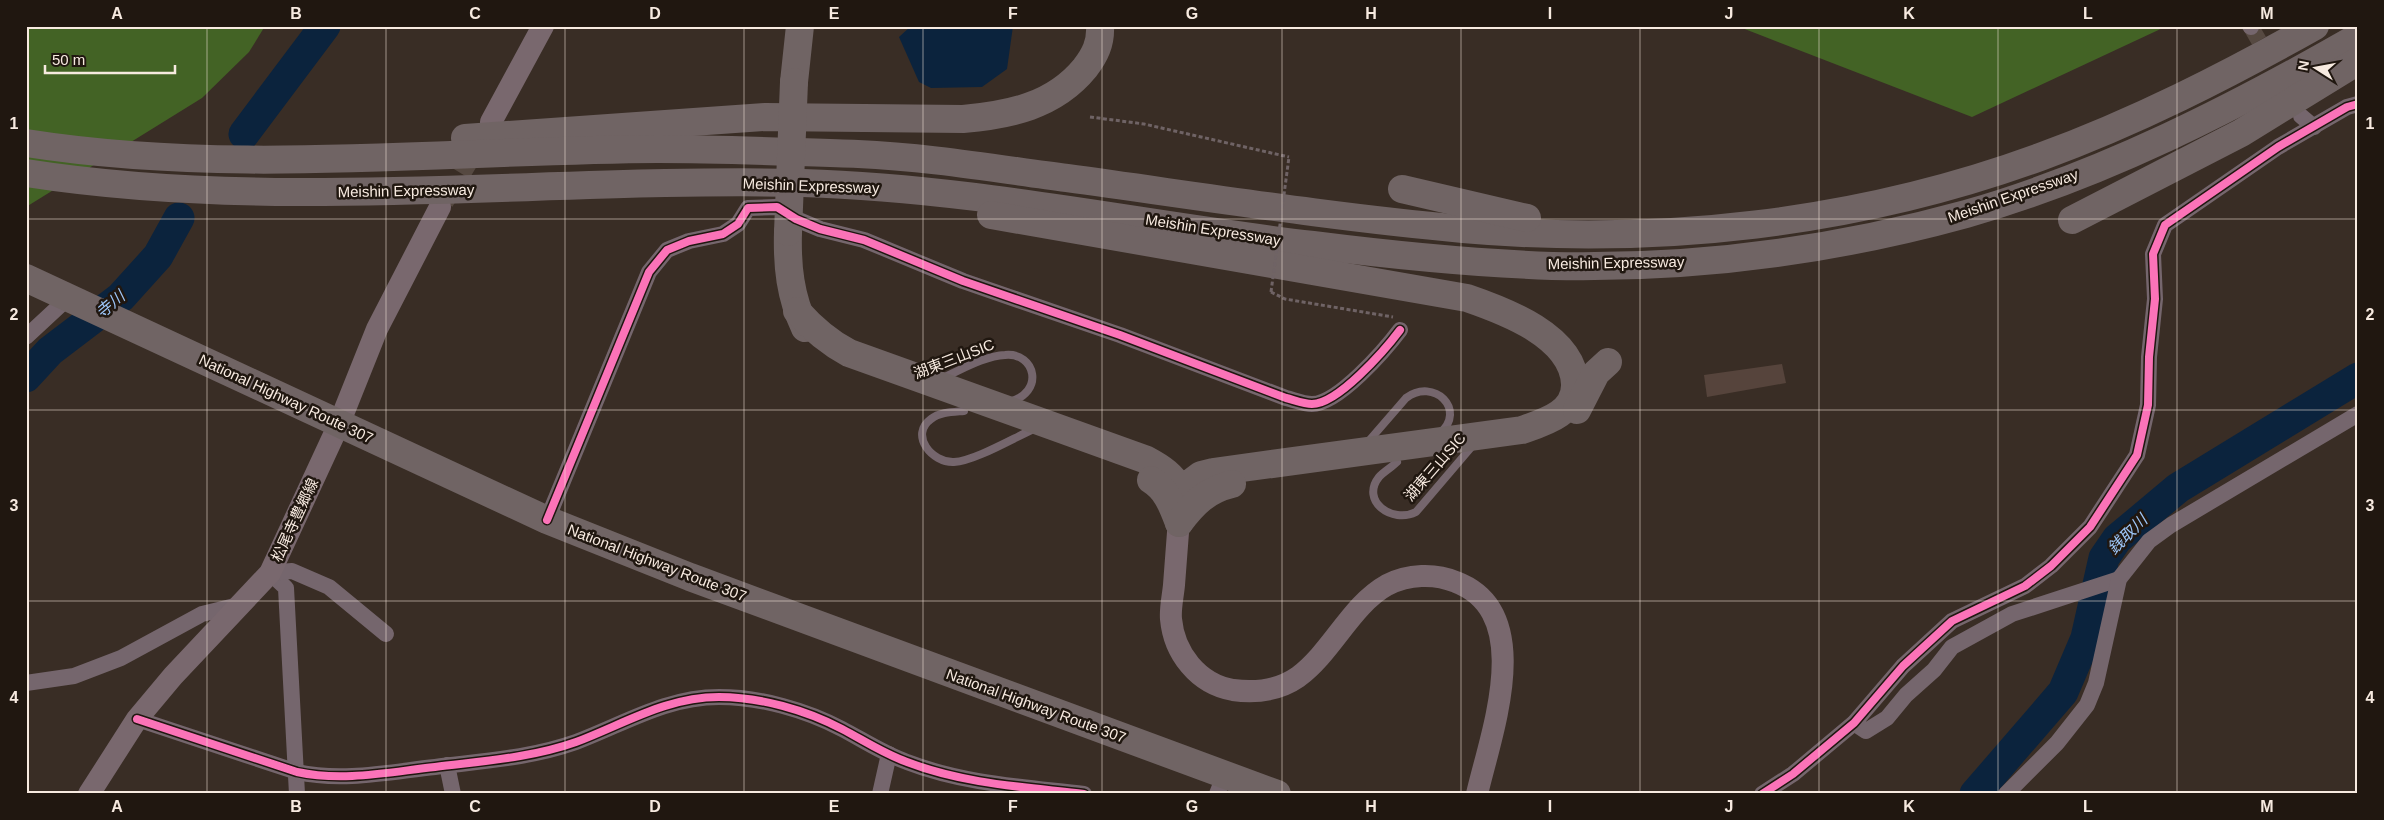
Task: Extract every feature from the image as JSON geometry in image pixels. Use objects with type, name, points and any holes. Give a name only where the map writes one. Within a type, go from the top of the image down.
[{"type":"highway","points":[[800,26],[794,82],[788,232],[789,283],[797,311],[808,334],[831,357],[872,378],[964,411],[1035,428],[1147,460],[1161,467],[1174,478],[1181,490],[1201,475],[1213,472],[1355,458],[1427,444],[1522,446],[1550,435],[1575,414],[1596,374],[1608,362]]},
{"type":"highway","points":[[303,160],[450,139],[692,120],[829,116],[963,119],[992,117],[1044,102],[1062,91],[1077,78],[1096,52],[1100,40],[1100,26]]},
{"type":"highway","name":"Meishin Expressway","points":[[26,143],[118,154],[230,160],[303,160],[659,149],[864,155],[970,165],[1316,212],[1463,229],[1553,234],[1621,234],[1707,230],[1798,219],[1885,203],[1964,182],[2038,158],[2111,129],[2189,93],[2315,26]]},
{"type":"highway","name":"Meishin Expressway","points":[[26,173],[112,184],[268,191],[366,192],[678,184],[803,183],[858,186],[1036,204],[1311,245],[1460,261],[1552,266],[1620,266],[1707,261],[1801,250],[1892,233],[1971,212],[2047,186],[2121,157],[2202,120],[2358,37]]},
{"type":"highway","points":[[2072,220],[2241,133],[2358,61]]},
{"type":"highway","points":[[797,311],[830,344],[849,353],[924,386],[995,406],[1035,428],[1142,474],[1159,485],[1170,499],[1179,523],[1201,497],[1216,488],[1236,483],[1397,462],[1473,445],[1522,430],[1555,417],[1572,400],[1575,390],[1574,376],[1565,354],[1551,340],[1496,308],[1467,298],[1019,221],[858,186]]},
{"type":"highway","points":[[1402,189],[1500,213],[1621,234]]},
{"type":"highway","name":"National Highway Route 307","points":[[26,278],[547,520],[1221,785],[1277,794]]},
{"type":"main road","points":[[491,122],[543,26]]},
{"type":"main road","name":"松尾寺豊郷線","points":[[89,794],[137,719],[173,676],[243,604],[270,573],[339,424],[377,329],[440,207]]},
{"type":"main road","points":[[1181,490],[1171,618],[1176,640],[1185,661],[1205,679],[1228,689],[1249,692],[1275,689],[1297,678],[1316,661],[1367,600],[1387,585],[1420,576],[1444,577],[1466,586],[1484,601],[1497,624],[1504,651],[1503,680],[1477,794]]},
{"type":"street","points":[[1762,794],[1793,774],[1854,723],[1903,666],[1952,621],[2025,586],[2050,566],[2090,527],[2137,455],[2148,406],[2149,357],[2155,299],[2152,254],[2165,225],[2278,147],[2348,107],[2358,104]]},
{"type":"street","points":[[2301,116],[2314,127]]},
{"type":"street","points":[[547,520],[649,272],[667,250],[689,241],[723,234],[738,224],[748,208],[777,207],[796,219],[820,229],[864,240],[963,281],[1120,335],[1286,398],[1313,405],[1339,393],[1353,382],[1381,355],[1400,330]]},
{"type":"street","points":[[26,337],[77,301]]},
{"type":"street","points":[[2006,794],[2057,743],[2088,705],[2096,683],[2119,579],[2150,541],[2171,525],[2358,414]]},
{"type":"street","points":[[270,573],[292,571],[329,587],[386,634]]},
{"type":"street","points":[[270,573],[286,588],[297,794]]},
{"type":"street","points":[[1854,723],[1866,731],[1887,718],[1906,695],[1934,670],[1952,647],[1979,631],[2012,614],[2119,579]]},
{"type":"street","points":[[26,683],[74,676],[122,658],[202,614],[243,604]]},
{"type":"street","points":[[137,719],[297,772],[316,776],[354,777],[532,755],[575,742],[648,710],[677,701],[719,697],[760,702],[816,718],[906,762],[964,779],[1084,794]]},
{"type":"street","points":[[880,794],[889,754]]},
{"type":"street","points":[[447,765],[453,794]]},
{"type":"lane","name":"湖東三山SIC","points":[[924,386],[996,356],[1006,354],[1018,356],[1028,363],[1032,372],[1032,383],[1028,394],[1021,399],[995,406]]},
{"type":"lane","name":"湖東三山SIC","points":[[1355,458],[1406,398],[1414,392],[1424,390],[1434,392],[1444,398],[1449,409],[1450,418],[1446,427],[1427,444]]},
{"type":"lane","points":[[964,411],[940,414],[930,419],[925,426],[923,438],[926,448],[932,455],[942,460],[962,461],[1035,428]]},
{"type":"lane","name":"湖東三山SIC","points":[[1397,462],[1379,477],[1374,486],[1374,495],[1376,502],[1389,514],[1408,516],[1416,512],[1473,445]]},
{"type":"path","points":[[1090,117],[1144,124],[1290,157],[1271,292],[1284,298],[1392,315],[1400,330]]},
{"type":"green space","points":[[26,26],[265,26],[249,52],[202,98],[26,207]]},
{"type":"green space","points":[[1737,26],[2167,26],[1972,117]]},
{"type":"water","points":[[911,26],[1013,26],[1007,69],[982,87],[931,88],[919,82],[899,37]]},
{"type":"building","points":[[1782,364],[1786,383],[1707,397],[1704,375]]},
{"type":"waterway","name":"寺川","points":[[244,134],[325,26]]},
{"type":"waterway","name":"寺川","points":[[26,377],[50,351],[121,297],[158,256],[179,218]]},
{"type":"waterway","name":"銭取川","points":[[1975,794],[2063,692],[2086,638],[2104,558],[2117,539],[2178,488],[2358,378]]},
{"type":"tunnel","points":[[2251,27],[2285,86]]},
{"type":"tunnel","points":[[443,201],[478,143]]},
{"type":"cycle path","points":[[1762,794],[1793,774],[1854,723],[1903,666],[1952,621],[2025,586],[2051,566],[2090,527],[2137,455],[2148,405],[2149,357],[2155,299],[2153,254],[2165,225],[2278,147],[2347,107],[2358,104]]},
{"type":"cycle path","points":[[547,520],[649,272],[667,250],[689,241],[723,234],[738,224],[748,208],[777,207],[796,219],[820,229],[864,240],[963,281],[1120,335],[1286,398],[1306,403],[1323,402],[1347,386],[1384,350],[1400,330]]},
{"type":"cycle path","points":[[137,719],[297,772],[314,775],[349,776],[488,761],[542,752],[576,742],[663,706],[700,698],[750,699],[782,706],[813,716],[842,729],[890,755],[950,775],[995,784],[1084,794]]}]
